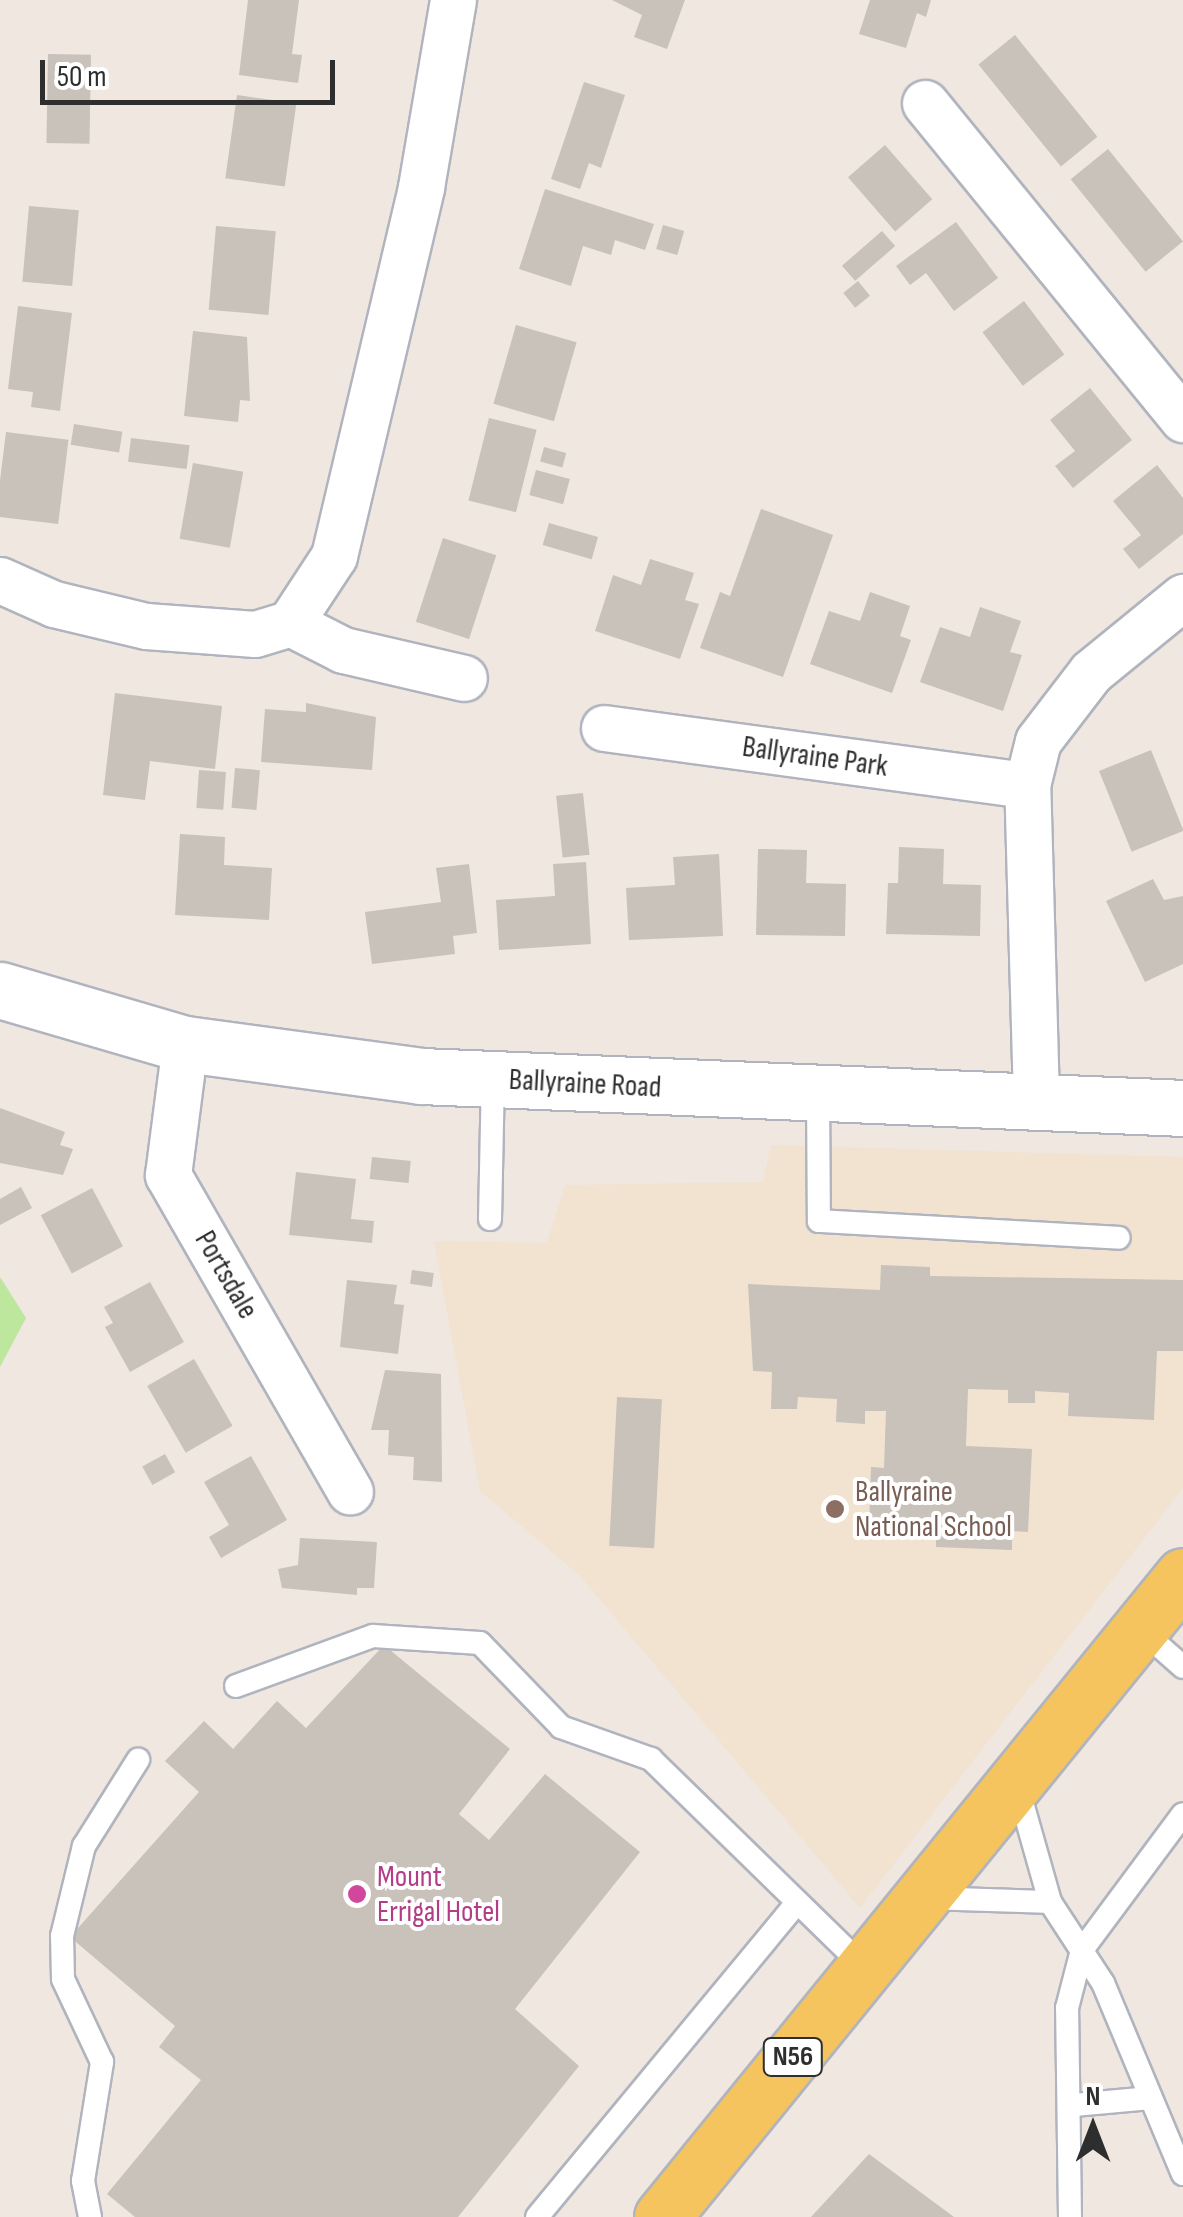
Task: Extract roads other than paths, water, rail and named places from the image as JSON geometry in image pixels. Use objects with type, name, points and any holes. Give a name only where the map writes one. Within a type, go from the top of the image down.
[{"type":"main road","name":"Ballyraine Road","points":[[0,990],[185,1044],[494,1080],[1036,1099],[1182,1109]]},
{"type":"main road","name":"N56","points":[[678,2211],[866,1968],[1183,1576]]},
{"type":"street","points":[[0,580],[146,626],[255,634],[290,623],[334,556],[420,187],[454,0]]},
{"type":"street","points":[[926,103],[1183,419]]},
{"type":"street","points":[[1036,1099],[1027,786],[1038,742],[1061,706],[1183,597]]},
{"type":"street","points":[[290,623],[343,650],[464,678]]},
{"type":"street","name":"Ballyraine Park","points":[[604,728],[1027,786]]},
{"type":"street","name":"Portsdale","points":[[185,1044],[168,1176],[350,1490]]},
{"type":"lane","points":[[490,1219],[494,1080]]},
{"type":"lane","points":[[818,1094],[819,1221],[1119,1238]]},
{"type":"lane","points":[[1140,1629],[1183,1667]]},
{"type":"lane","points":[[236,1686],[372,1636],[480,1643],[561,1727],[651,1759],[794,1906],[866,1968]]},
{"type":"lane","points":[[90,2217],[83,2181],[102,2062],[64,1979],[62,1936],[84,1846],[138,1760]]},
{"type":"lane","points":[[1017,1786],[1050,1902],[1082,1950],[1183,2174]]},
{"type":"lane","points":[[1070,2217],[1074,2105],[1067,2008],[1082,1950],[1183,1814]]},
{"type":"lane","points":[[925,1898],[1050,1902]]},
{"type":"lane","points":[[537,2217],[794,1906]]},
{"type":"lane","points":[[1074,2105],[1151,2098]]},
{"type":"place","name":"Ballyraine National School","points":[[835,1509]]},
{"type":"place","name":"Mount Errigal Hotel","points":[[357,1894]]}]
